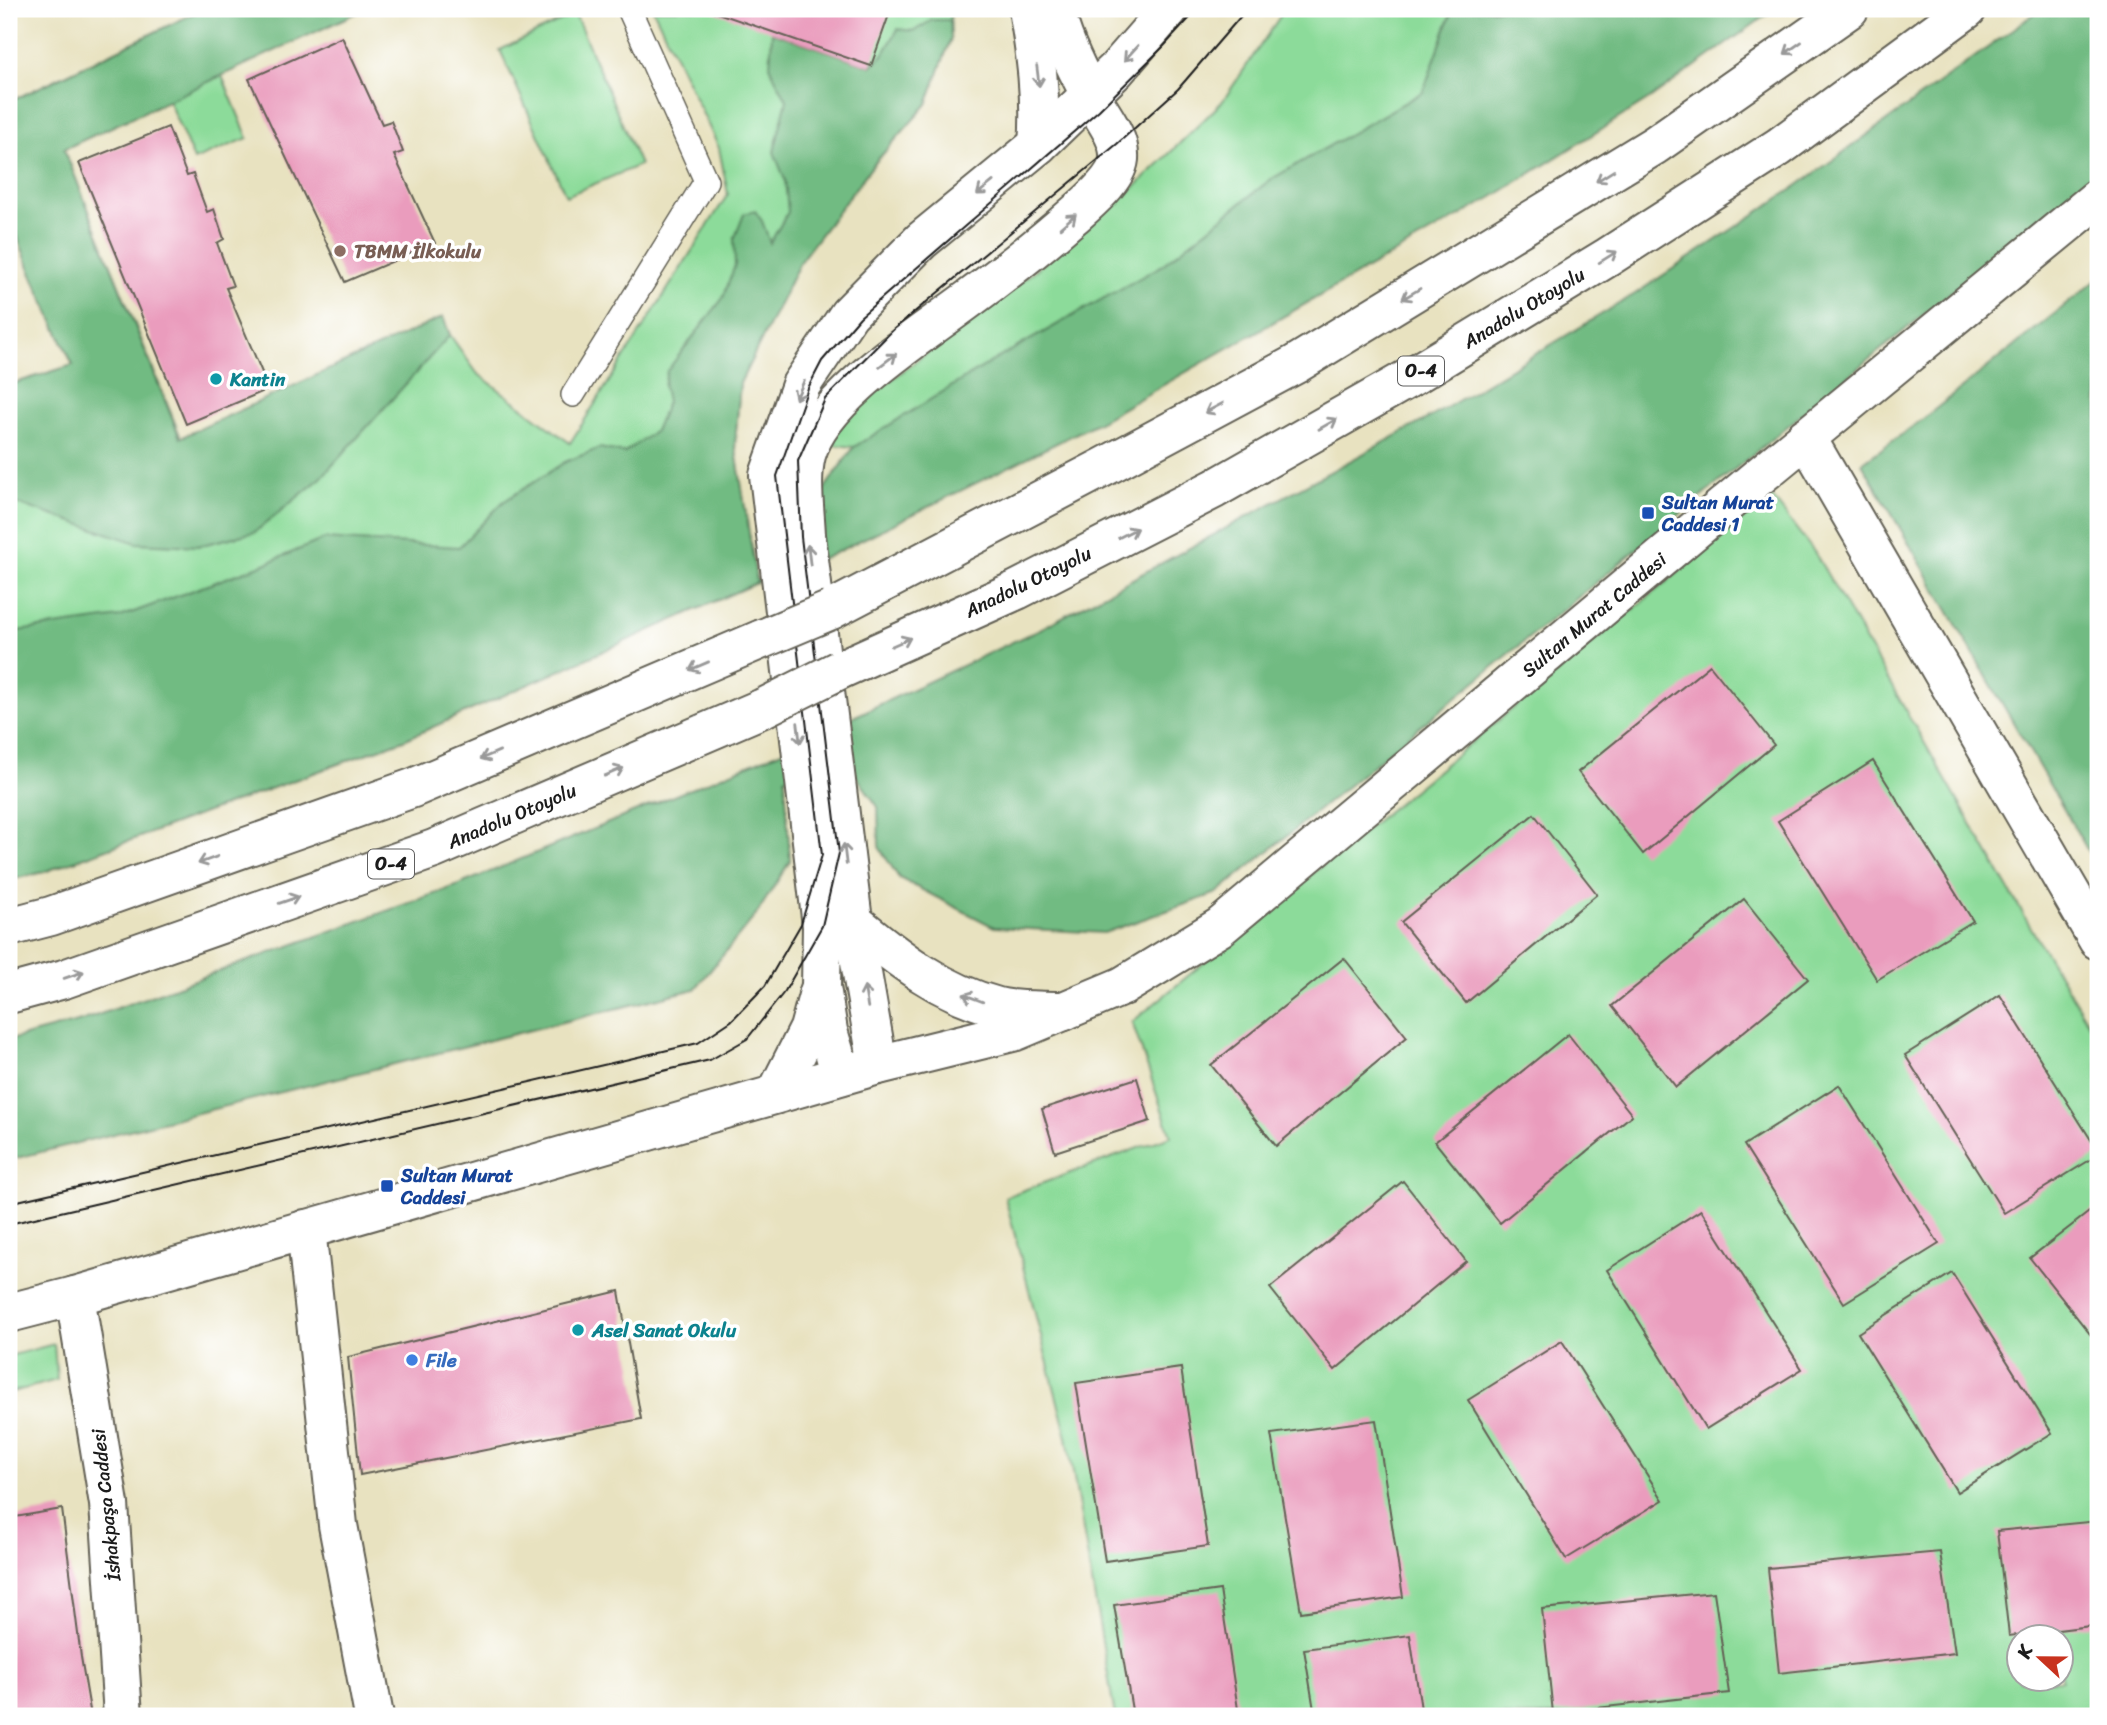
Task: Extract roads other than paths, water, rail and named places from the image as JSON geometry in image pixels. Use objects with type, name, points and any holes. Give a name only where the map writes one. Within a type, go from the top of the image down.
[{"type":"main road","points":[[1028,9],[1040,87],[1038,145]]},
{"type":"main road","points":[[877,1065],[853,922],[806,535],[806,457],[815,435],[832,410],[879,366],[1032,252],[1094,197],[1119,161],[1117,144],[1090,95],[1059,28],[1055,9]]},
{"type":"main road","points":[[841,1075],[828,1031],[821,987],[822,926],[769,475],[801,385],[849,314],[921,241],[1038,145],[1116,70],[1169,9]]},
{"type":"main road","points":[[9,928],[51,916],[413,788],[831,610],[1296,364],[1655,145],[1849,9]]},
{"type":"main road","name":"Anadolu Otoyolu","points":[[9,994],[64,979],[434,849],[763,708],[839,670],[1017,590],[1214,489],[1411,377],[1608,257],[1779,147],[1967,9]]},
{"type":"main road","name":"Sultan Murat Caddesi","points":[[306,1228],[877,1065],[1016,1031],[1124,986],[1220,927],[2098,198]]},
{"type":"main road","points":[[1806,438],[2098,940]]},
{"type":"main road","points":[[853,922],[900,960],[947,988],[1000,1008],[1064,1011]]},
{"type":"main road","points":[[776,1094],[809,1028],[821,987]]},
{"type":"main road","points":[[9,1313],[306,1228],[338,1525],[374,1716]]},
{"type":"main road","name":"İshakpaşa Caddesi","points":[[75,1296],[109,1504],[123,1716]]},
{"type":"lane","points":[[573,396],[706,181],[629,9]]},
{"type":"tram line","points":[[9,1203],[698,1043],[731,1021],[765,986],[801,924],[822,855],[777,476],[808,388],[822,361],[860,317],[1099,110],[1198,9]]},
{"type":"tram line","points":[[9,1224],[710,1060],[747,1039],[785,991],[822,926],[839,853],[801,537],[798,461],[825,399],[894,329],[1117,144],[1178,89],[1247,9]]},
{"type":"place","name":"TBMM İlkokulu","points":[[340,251]]},
{"type":"place","name":"Kantin","points":[[216,379]]},
{"type":"place","name":"Sultan Murat Caddesi 1","points":[[1648,513]]},
{"type":"place","name":"Sultan Murat Caddesi","points":[[387,1186]]},
{"type":"place","name":"Asel Sanat Okulu","points":[[578,1330]]},
{"type":"place","name":"File","points":[[412,1360]]}]
